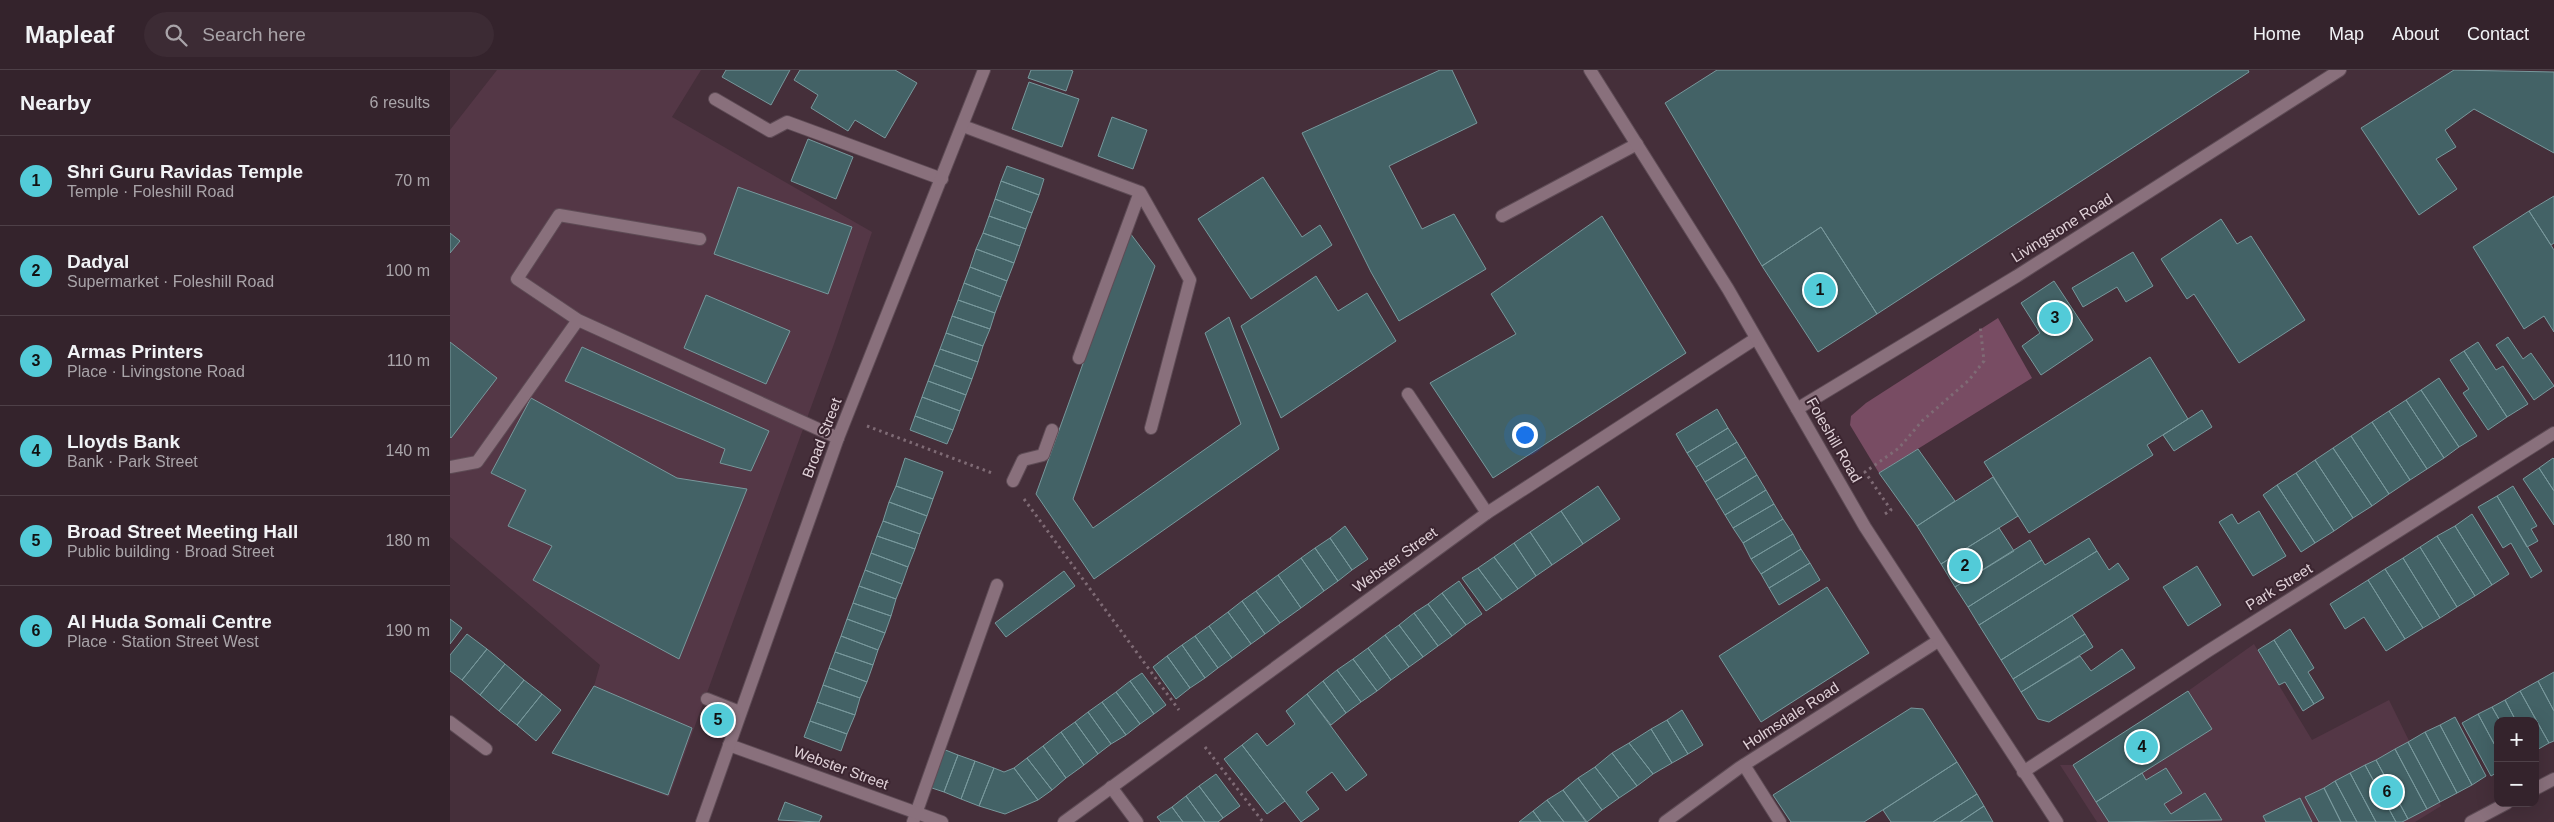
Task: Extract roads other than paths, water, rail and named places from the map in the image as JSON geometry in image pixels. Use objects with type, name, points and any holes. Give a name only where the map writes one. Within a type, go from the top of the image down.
[{"type":"street","name":"Broad Street","points":[[702,822],[838,438],[984,70]]},
{"type":"street","name":"Foleshill Road","points":[[1590,70],[1728,289],[1755,339],[1798,409],[1865,526],[2057,822]]},
{"type":"street","name":"Livingstone Road","points":[[1798,409],[1972,303],[2340,70]]},
{"type":"street","points":[[715,100],[770,131],[788,122],[942,179]]},
{"type":"street","points":[[963,126],[1140,192],[1190,280],[1151,428]]},
{"type":"street","points":[[1502,216],[1637,144]]},
{"type":"street","points":[[1079,358],[1140,192]]},
{"type":"street","points":[[700,239],[559,215],[517,279],[578,320],[838,438]]},
{"type":"street","points":[[450,467],[477,462],[578,320]]},
{"type":"street","name":"Webster Street","points":[[1064,822],[1487,513],[1755,339]]},
{"type":"street","points":[[1408,394],[1487,513]]},
{"type":"street","points":[[1013,481],[1023,460],[1043,455],[1052,430]]},
{"type":"street","name":"Park Street","points":[[2023,772],[2208,651],[2554,433]]},
{"type":"street","points":[[915,817],[997,584]]},
{"type":"street","name":"Holmsdale Road","points":[[1665,822],[1744,765],[1938,641]]},
{"type":"street","points":[[707,698],[740,712]]},
{"type":"street","points":[[450,722],[486,750]]},
{"type":"street","name":"Webster Street","points":[[729,745],[915,817],[942,822]]},
{"type":"street","points":[[1744,765],[1780,822]]},
{"type":"street","points":[[2539,788],[2553,783]]},
{"type":"street","points":[[1111,787],[1137,822]]},
{"type":"street","points":[[2471,822],[2499,807]]},
{"type":"place","name":"Shri Guru Ravidas Temple","points":[[1820,290]]},
{"type":"place","name":"Armas Printers","points":[[2055,318]]},
{"type":"place","name":"Dadyal","points":[[1965,566]]},
{"type":"place","name":"Broad Street Meeting Hall","points":[[718,720]]},
{"type":"place","name":"Lloyds Bank","points":[[2142,747]]},
{"type":"place","name":"Al Huda Somali Centre","points":[[2387,792]]}]
